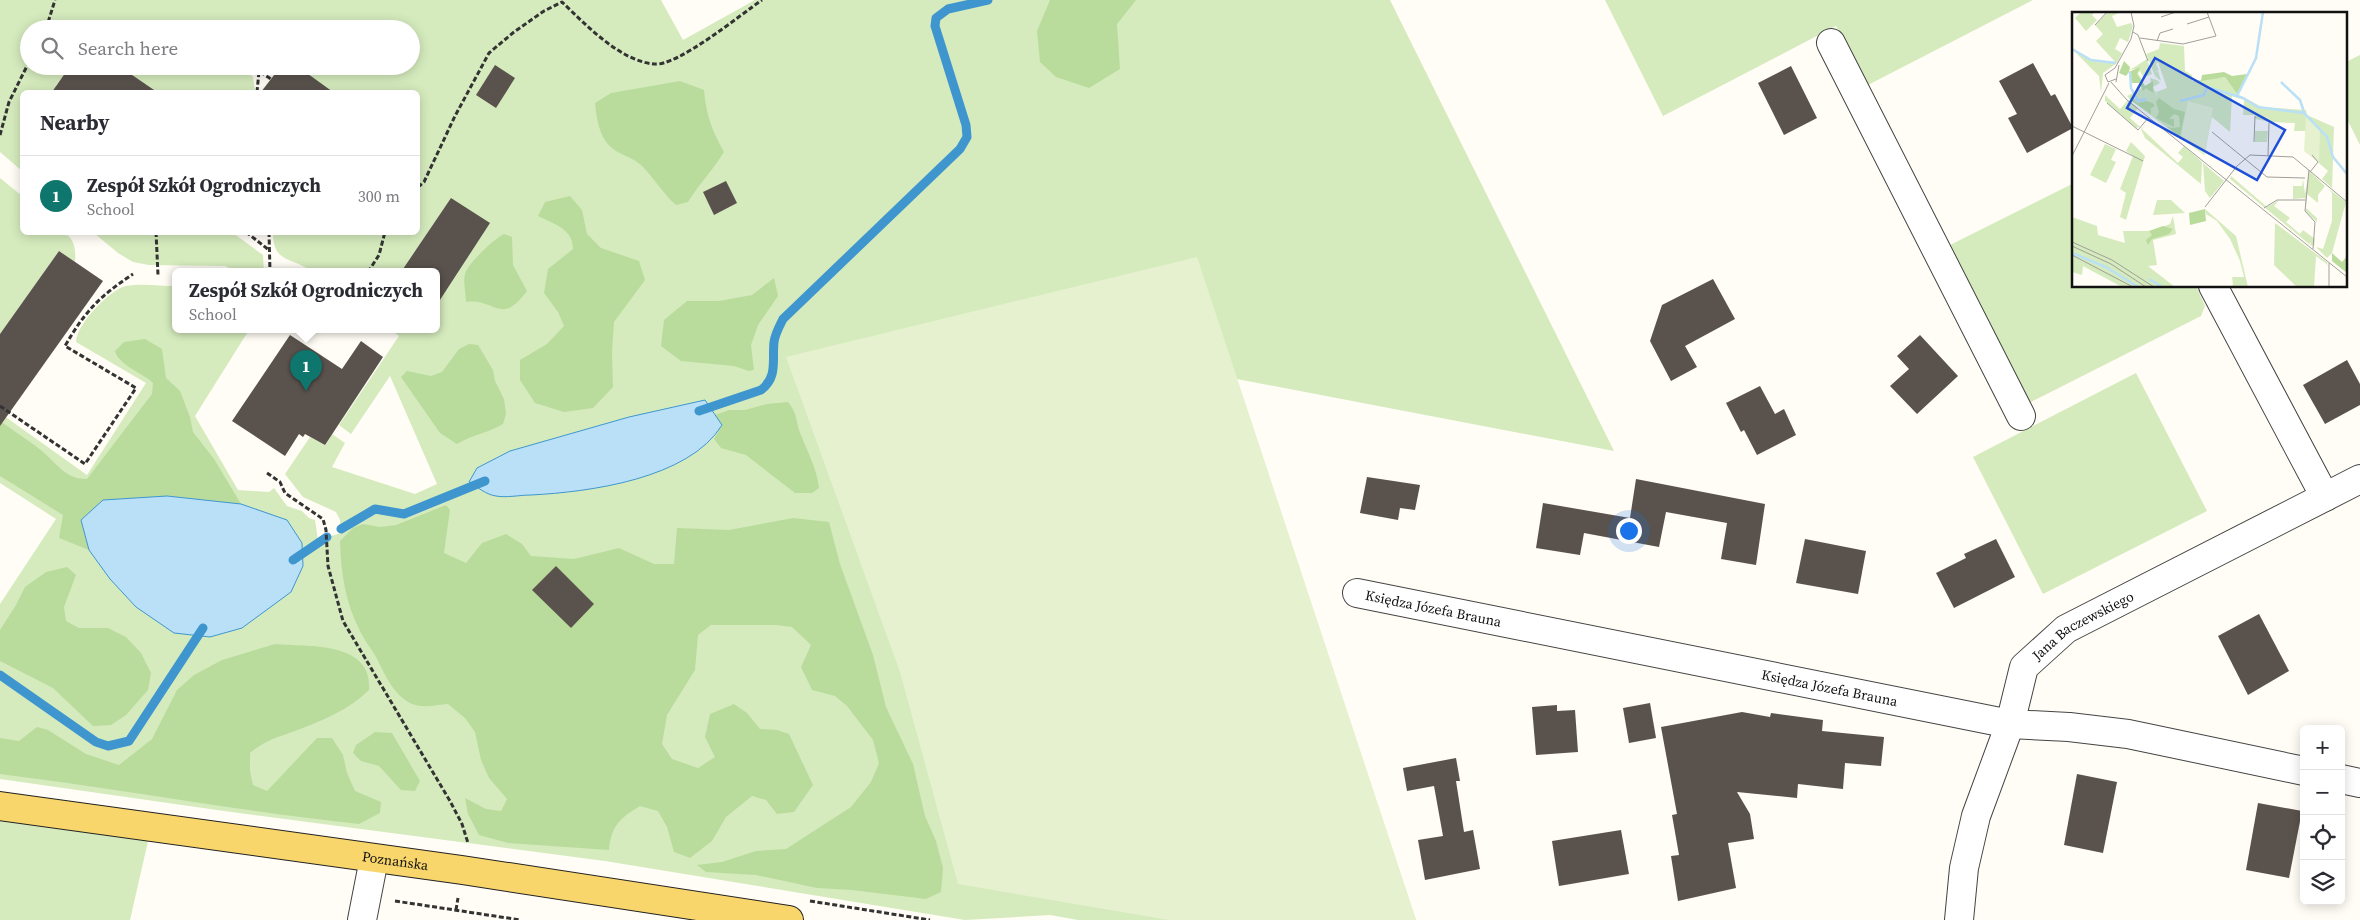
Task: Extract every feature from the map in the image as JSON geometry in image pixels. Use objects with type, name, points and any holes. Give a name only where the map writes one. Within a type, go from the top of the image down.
[{"type":"main road","name":"Poznańska","points":[[0,806],[472,871],[789,920]]},
{"type":"street","points":[[1832,43],[2021,416]]},
{"type":"street","points":[[2214,288],[2325,497]]},
{"type":"street","name":"Jana Baczewskiego","points":[[1959,920],[1964,868],[1976,816],[2010,724],[2024,667],[2066,629],[2360,479]]},
{"type":"street","name":"Księdza Józefa Brauna","points":[[1357,593],[2010,724],[2069,727],[2128,734],[2300,770]]},
{"type":"street","points":[[2345,780],[2360,783]]},
{"type":"street","points":[[364,908],[374,859]]},
{"type":"path","points":[[49,20],[55,0]]},
{"type":"path","points":[[420,186],[424,182],[455,116],[489,53],[514,32],[544,11],[562,2],[603,40],[638,60],[656,65],[679,59],[762,0]]},
{"type":"path","points":[[0,136],[9,102],[22,75]]},
{"type":"path","points":[[258,90],[259,75]]},
{"type":"path","points":[[265,75],[271,79]]},
{"type":"path","points":[[156,235],[158,275]]},
{"type":"path","points":[[250,235],[270,250]]},
{"type":"path","points":[[269,235],[270,268]]},
{"type":"path","points":[[371,268],[379,255],[384,235]]},
{"type":"path","points":[[0,406],[85,464],[136,388],[65,346],[82,317],[110,290],[134,274]]},
{"type":"path","points":[[267,473],[280,482],[285,493],[323,519],[326,530],[328,566],[343,621],[450,801],[462,824],[468,848]]},
{"type":"path","points":[[364,908],[521,920]]},
{"type":"green space","points":[[0,0],[661,0],[683,40],[755,0],[1390,0],[1614,451],[1237,379],[1416,920],[1078,920],[1050,915],[965,920],[605,861],[224,811],[0,779],[0,604],[56,519],[0,483],[0,413],[87,475],[146,383],[76,342],[77,335],[87,318],[111,294],[132,285],[172,286],[172,333],[247,333],[195,416],[238,490],[269,492],[274,488],[287,506],[302,511],[309,518],[315,520],[318,540],[341,533],[340,520],[336,512],[303,497],[285,474],[310,437],[325,445],[332,434],[345,443],[332,467],[415,494],[437,484],[390,376],[351,434],[339,425],[399,336],[395,333],[440,333],[440,268],[307,268],[280,255],[276,250],[273,235],[420,235],[420,90],[326,90],[309,75],[420,75],[420,20],[20,20],[20,75],[64,75],[56,86],[62,90],[20,90],[20,169],[0,152]]},
{"type":"green space","points":[[1050,0],[1136,0],[1117,24],[1120,69],[1089,88],[1056,77],[1040,62],[1037,31]]},
{"type":"green space","points":[[1605,0],[2033,0],[1866,86],[1836,26],[1663,116]]},
{"type":"green space","points":[[2360,55],[2360,145],[2348,121],[2348,61]]},
{"type":"green space","points":[[132,75],[251,75],[255,90],[154,90]]},
{"type":"green space","points":[[680,81],[704,90],[710,122],[724,152],[688,202],[676,205],[640,164],[613,149],[608,144],[601,132],[595,103],[611,93]]},
{"type":"green space","points":[[0,178],[20,194],[20,235],[67,235],[73,242],[75,262],[59,251],[0,334]]},
{"type":"green space","points":[[2072,184],[2072,288],[2197,288],[2205,306],[2201,316],[2027,404],[1946,247]]},
{"type":"green space","points":[[570,196],[582,210],[587,234],[601,248],[639,261],[645,280],[614,322],[612,352],[613,387],[593,408],[564,412],[535,403],[520,380],[520,360],[547,344],[564,326],[558,312],[544,293],[548,269],[573,249],[572,242],[566,231],[538,216],[545,202]]},
{"type":"green space","points":[[504,234],[512,237],[513,265],[527,291],[518,302],[504,309],[476,302],[466,302],[464,280],[467,269],[482,252]]},
{"type":"green space","points":[[96,235],[236,235],[263,255],[264,268],[149,265],[133,262],[118,253]]},
{"type":"green space","points":[[1197,257],[1416,920],[1169,920],[958,884],[900,672],[786,357]]},
{"type":"green space","points":[[774,278],[778,296],[758,325],[751,345],[754,370],[749,371],[734,366],[681,361],[661,346],[664,320],[687,301],[719,301],[752,295]]},
{"type":"green space","points":[[145,339],[162,349],[166,378],[180,391],[190,417],[193,432],[214,459],[241,504],[167,496],[81,520],[89,550],[59,538],[63,515],[0,476],[0,421],[42,451],[68,474],[80,479],[87,479],[152,394],[153,383],[121,361],[115,351],[124,342]]},
{"type":"green space","points":[[469,344],[478,345],[493,370],[495,381],[504,399],[506,414],[503,424],[457,444],[440,433],[401,377],[407,371],[431,376],[442,372],[459,349]]},
{"type":"green space","points":[[2136,373],[2207,511],[2043,594],[1973,457]]},
{"type":"green space","points":[[788,402],[795,415],[816,474],[819,488],[812,493],[795,493],[746,455],[721,448],[714,439],[722,425],[715,415],[729,410],[745,410],[767,404]]},
{"type":"green space","points":[[446,505],[450,510],[444,553],[466,563],[482,543],[506,534],[522,544],[531,556],[574,559],[619,548],[654,564],[674,564],[677,528],[729,530],[793,518],[829,522],[840,564],[873,655],[886,707],[913,764],[925,816],[936,841],[943,868],[941,892],[926,899],[852,890],[817,888],[756,875],[706,872],[697,865],[722,862],[756,851],[786,849],[851,807],[871,782],[879,763],[873,740],[847,706],[835,696],[812,690],[801,667],[811,645],[792,627],[776,625],[711,625],[698,635],[695,670],[667,715],[662,744],[672,759],[698,768],[715,757],[705,737],[710,714],[734,704],[747,713],[760,729],[777,730],[789,734],[813,785],[794,812],[777,814],[766,800],[752,796],[726,817],[712,841],[690,858],[674,852],[667,827],[658,811],[640,806],[622,819],[614,829],[609,850],[508,843],[479,835],[468,814],[465,798],[486,809],[501,811],[507,799],[489,778],[481,760],[475,732],[465,718],[448,704],[414,705],[404,699],[394,689],[355,620],[347,598],[341,564],[340,541],[353,528],[363,524],[380,527],[396,525]]},
{"type":"green space","points":[[67,567],[76,575],[64,607],[66,621],[79,628],[108,628],[126,637],[141,653],[151,673],[148,690],[126,715],[111,725],[93,726],[53,688],[0,661],[0,630],[25,587],[46,572]]},
{"type":"green space","points":[[275,644],[321,647],[350,655],[361,663],[368,674],[369,690],[353,703],[334,714],[271,740],[250,753],[250,771],[253,785],[267,791],[317,738],[332,738],[343,755],[347,773],[355,791],[381,802],[380,813],[359,824],[269,813],[0,774],[0,738],[19,741],[37,727],[48,730],[86,754],[119,765],[152,739],[177,690],[194,675],[222,660]]},
{"type":"green space","points":[[375,732],[392,733],[420,781],[415,791],[401,790],[379,766],[361,761],[353,753],[356,745]]},
{"type":"green space","points":[[0,806],[151,828],[130,920],[0,920]]},
{"type":"water","points":[[705,400],[722,425],[707,443],[686,458],[662,470],[608,486],[509,497],[489,494],[469,482],[477,468],[510,451],[629,417]]},
{"type":"water","points":[[167,496],[241,504],[287,520],[302,543],[303,566],[291,592],[242,628],[210,637],[174,633],[136,607],[110,579],[89,550],[81,520],[103,500]]},
{"type":"building","points":[[2033,63],[2051,96],[2055,94],[2072,129],[2027,153],[2008,118],[2017,114],[1999,81]]},
{"type":"building","points":[[495,65],[515,78],[496,108],[476,95]]},
{"type":"building","points":[[1791,66],[1817,118],[1784,135],[1758,83]]},
{"type":"building","points":[[64,75],[132,75],[154,90],[53,90]]},
{"type":"building","points":[[274,75],[309,75],[330,90],[263,90]]},
{"type":"building","points":[[726,181],[737,203],[714,215],[703,192]]},
{"type":"building","points":[[451,198],[490,223],[440,300],[440,268],[404,268]]},
{"type":"building","points":[[59,251],[103,281],[0,426],[0,334]]},
{"type":"building","points":[[1713,279],[1735,319],[1685,346],[1697,367],[1671,381],[1650,341],[1662,305]]},
{"type":"building","points":[[290,335],[342,369],[361,341],[383,357],[325,445],[305,434],[303,437],[299,434],[285,456],[232,421]]},
{"type":"building","points":[[1920,335],[1958,376],[1917,414],[1890,386],[1909,369],[1897,356]]},
{"type":"building","points":[[2347,360],[2360,384],[2360,405],[2325,424],[2303,385]]},
{"type":"building","points":[[1760,386],[1775,414],[1784,409],[1796,435],[1757,455],[1744,430],[1741,432],[1726,403]]},
{"type":"building","points":[[1367,477],[1420,485],[1415,510],[1400,508],[1398,520],[1360,513]]},
{"type":"building","points":[[1636,479],[1765,504],[1756,565],[1721,559],[1727,523],[1666,512],[1659,547],[1584,533],[1580,555],[1536,548],[1543,503],[1630,518]]},
{"type":"building","points":[[1805,539],[1866,551],[1858,594],[1796,583]]},
{"type":"building","points":[[1996,539],[2015,577],[1954,608],[1936,573],[1966,558],[1964,554]]},
{"type":"building","points":[[556,566],[594,604],[571,628],[532,590]]},
{"type":"building","points":[[2259,614],[2289,671],[2248,695],[2218,636]]},
{"type":"building","points":[[1650,703],[1656,738],[1629,743],[1623,708]]},
{"type":"building","points":[[1557,705],[1557,711],[1575,710],[1578,752],[1536,755],[1532,707]]},
{"type":"building","points":[[1742,712],[1770,717],[1771,713],[1823,720],[1822,731],[1884,737],[1881,766],[1845,763],[1843,789],[1798,784],[1797,798],[1737,792],[1750,814],[1754,839],[1728,843],[1736,888],[1678,901],[1671,856],[1679,855],[1672,815],[1677,814],[1661,727]]},
{"type":"building","points":[[1456,758],[1460,781],[1456,781],[1464,832],[1473,830],[1480,869],[1425,880],[1418,840],[1443,836],[1434,786],[1407,791],[1403,768]]},
{"type":"building","points":[[2077,774],[2117,782],[2103,853],[2064,845]]},
{"type":"building","points":[[2258,803],[2300,811],[2300,821],[2289,878],[2246,870]]},
{"type":"building","points":[[1621,830],[1629,874],[1559,886],[1552,841]]},
{"type":"waterway","points":[[699,411],[761,390],[766,385],[772,374],[775,339],[783,319],[960,149],[967,137],[966,125],[935,26],[936,18],[948,9],[988,0]]},
{"type":"waterway","points":[[341,529],[375,509],[404,514],[485,481]]},
{"type":"waterway","points":[[293,560],[327,537]]},
{"type":"waterway","points":[[0,675],[96,742],[108,746],[129,741],[203,628]]},
{"type":"place","name":"Zespół Szkół Ogrodniczych","points":[[306,391]]}]
